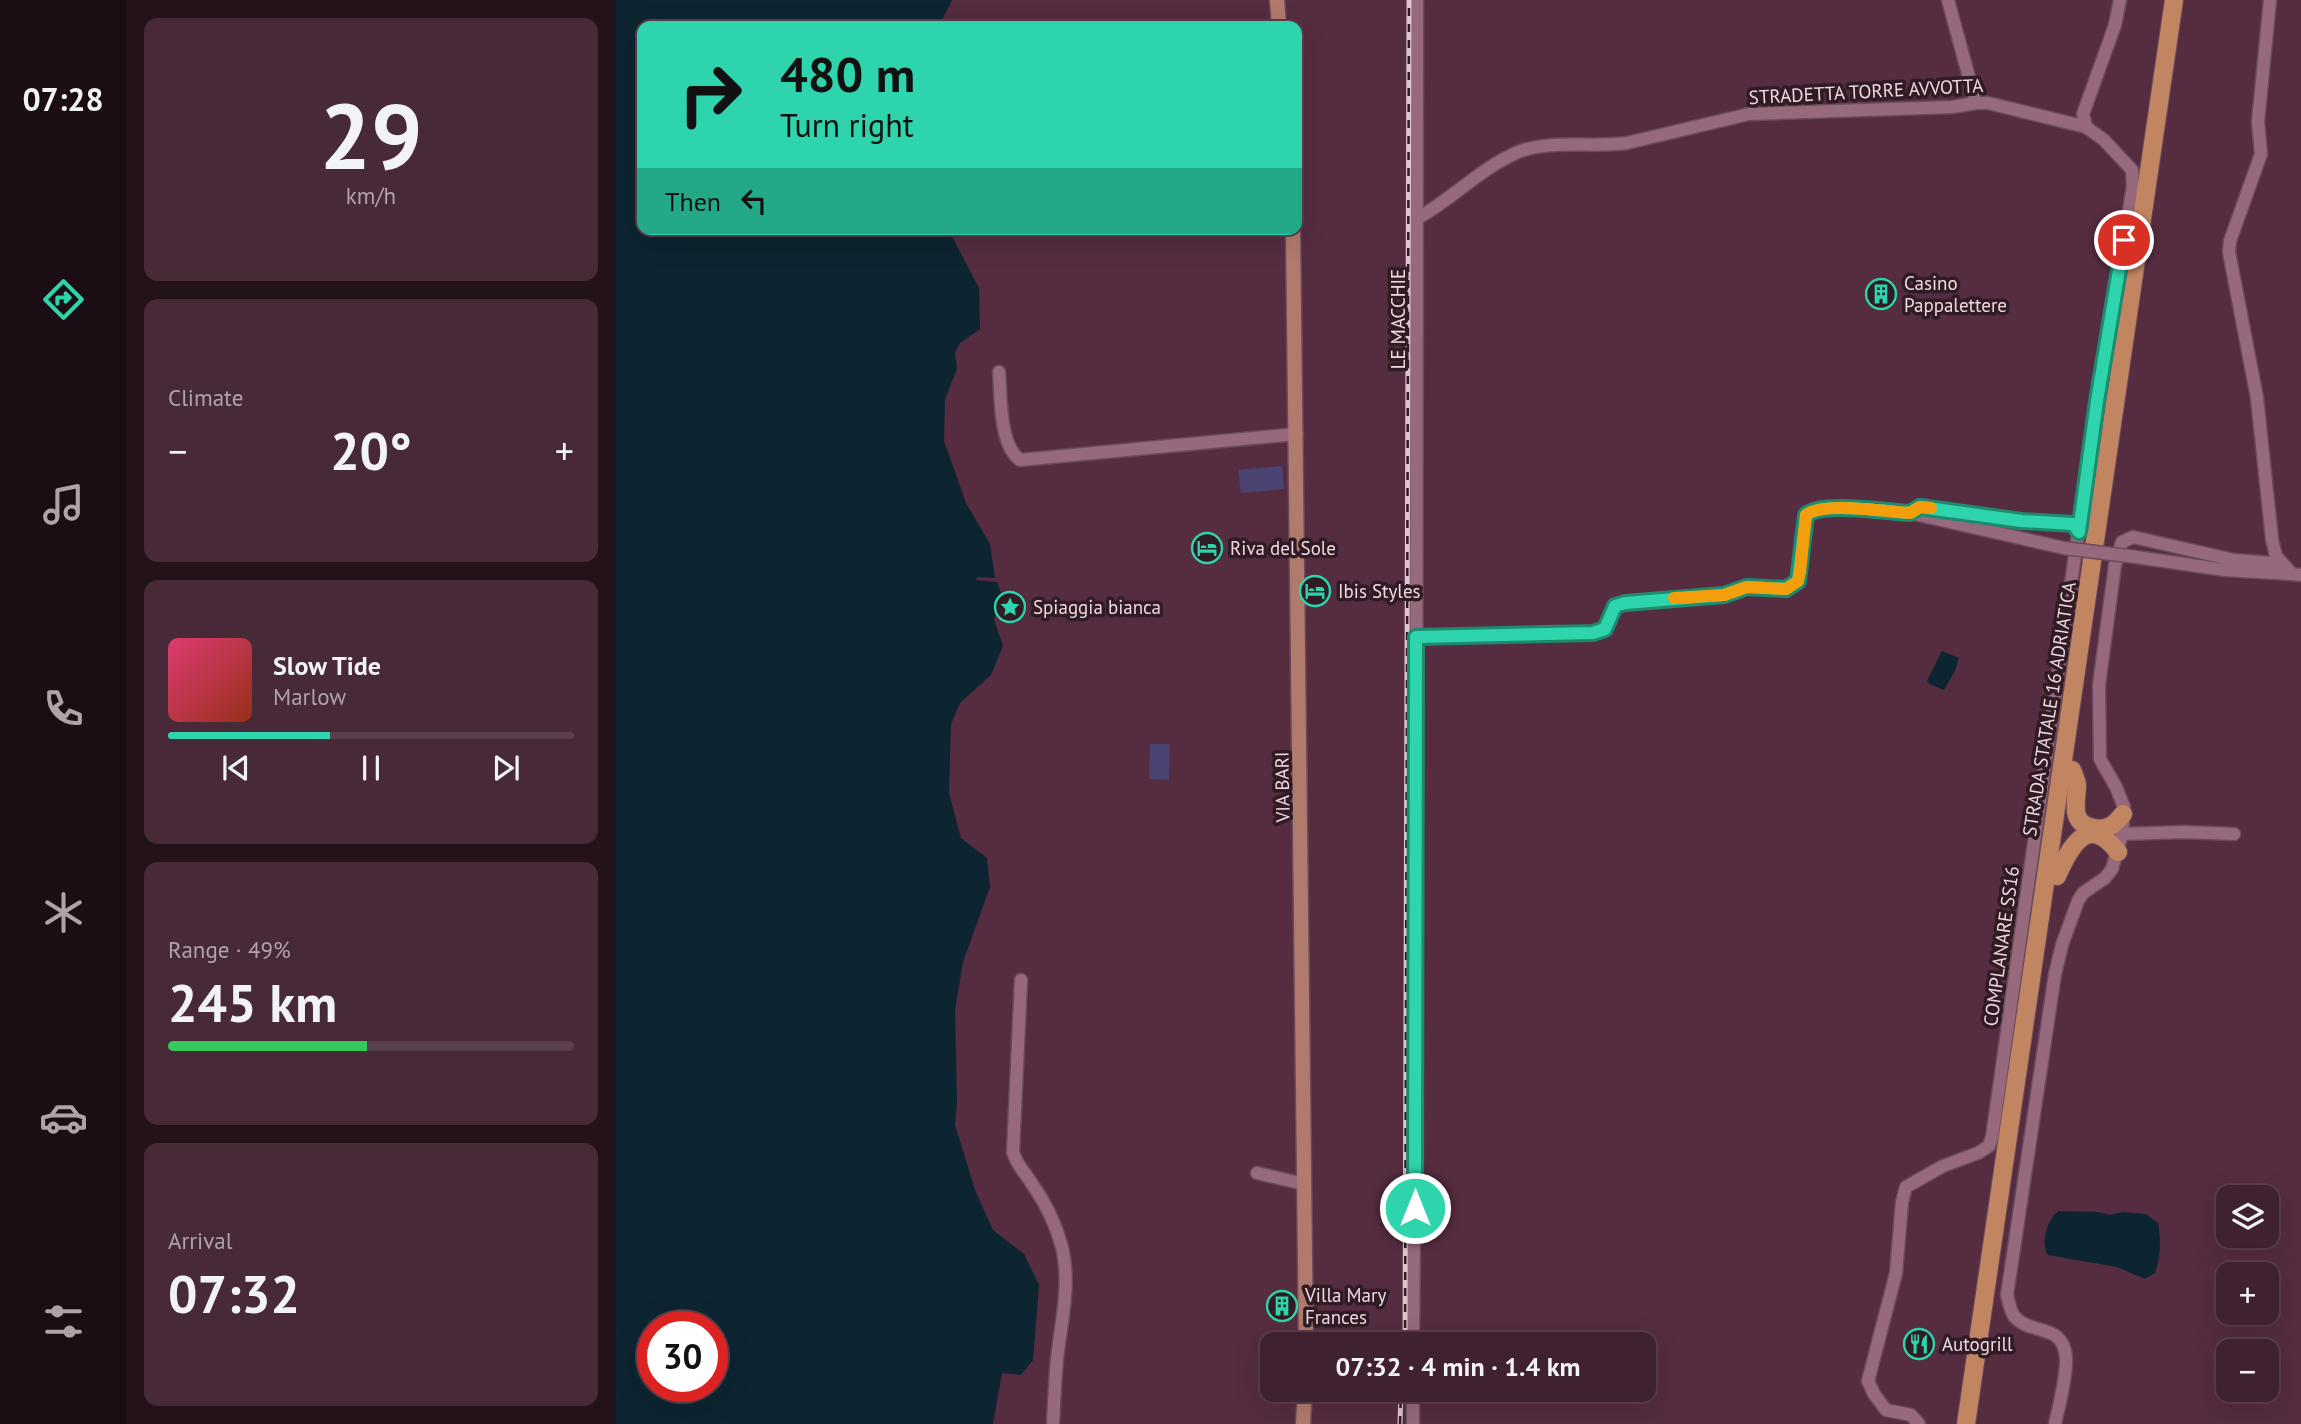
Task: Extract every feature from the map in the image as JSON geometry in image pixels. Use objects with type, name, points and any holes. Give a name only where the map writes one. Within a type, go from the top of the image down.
[{"type":"highway","name":"STRADA STATALE 16 ADRIATICA","points":[[1966,1424],[2174,0]]},
{"type":"highway","name":"STRADA STATALE 16 ADRIATICA","points":[[1976,1424],[2184,0]]},
{"type":"highway","points":[[2073,770],[2077,783],[2074,807],[2079,818],[2089,827],[2115,838]]},
{"type":"highway","points":[[2115,838],[2123,814]]},
{"type":"highway","points":[[2057,876],[2073,843],[2082,836],[2115,838]]},
{"type":"main road","points":[[1277,0],[1279,21]]},
{"type":"main road","name":"VIA BARI","points":[[1293,235],[1306,1332]]},
{"type":"main road","points":[[1303,1424],[1304,1402]]},
{"type":"street","name":"LE MACCHIE","points":[[1413,1332],[1417,0]]},
{"type":"street","points":[[1948,0],[1976,103]]},
{"type":"street","points":[[2086,127],[2083,114],[2115,25],[2120,0]]},
{"type":"street","points":[[2270,0],[2258,122],[2260,154],[2230,241],[2229,252],[2257,398],[2272,539],[2276,556],[2296,575]]},
{"type":"street","name":"STRADETTA TORRE AVVOTTA","points":[[1418,218],[1519,152],[1564,145],[1608,146],[1749,114],[1952,107],[1988,103],[2086,127]]},
{"type":"street","name":"COMPLANARE SS16","points":[[1919,1424],[1911,1415],[1886,1410],[1868,1381],[1896,1273],[1902,1202],[1906,1186],[1935,1170],[1978,1153],[1989,1146],[1993,1137],[2097,401],[2133,186],[2132,170],[2104,140],[2086,127]]},
{"type":"street","points":[[999,372],[1003,419],[1009,447],[1013,455],[1020,460],[1297,434]]},
{"type":"street","points":[[1910,513],[1920,507],[1943,509],[2022,521],[2073,524],[2079,532]]},
{"type":"street","points":[[1416,637],[1593,633],[1605,629],[1615,606],[1625,603],[1724,595],[1747,587],[1786,589],[1798,581],[1806,515],[1811,510],[1835,508],[1910,513],[2064,548],[2225,570],[2296,575]]},
{"type":"street","points":[[2123,814],[2124,807],[2116,786],[2100,759],[2099,685],[2115,565],[2122,542],[2133,537],[2145,538],[2216,556],[2283,564]]},
{"type":"street","points":[[2247,561],[2268,546],[2272,539]]},
{"type":"street","points":[[2055,1424],[2066,1360],[2064,1348],[2053,1333],[2023,1323],[2014,1316],[2007,1295],[2055,974],[2062,945],[2078,901],[2112,869],[2115,838],[2184,832],[2234,834]]},
{"type":"street","points":[[1021,980],[1013,1152],[1016,1164],[1032,1183],[1048,1210],[1062,1248],[1065,1282],[1065,1314],[1057,1358],[1053,1424]]},
{"type":"street","points":[[1257,1173],[1304,1184]]},
{"type":"street","points":[[1413,1402],[1413,1424]]},
{"type":"shaded area","points":[[1282,466],[1284,489],[1241,493],[1238,470]]},
{"type":"shaded area","points":[[1150,744],[1170,744],[1169,780],[1149,779]]},
{"type":"water","points":[[616,0],[952,0],[942,21],[637,21],[637,235],[951,235],[979,288],[980,329],[960,343],[955,353],[957,369],[945,399],[944,441],[966,503],[990,544],[995,578],[977,577],[976,580],[997,582],[1001,593],[994,620],[1003,646],[991,675],[960,703],[951,724],[949,793],[961,838],[987,858],[990,887],[963,962],[955,1010],[955,1125],[975,1190],[993,1230],[1024,1254],[1039,1285],[1033,1360],[1021,1375],[1002,1373],[993,1424],[616,1424]]},
{"type":"water","points":[[1942,651],[1959,658],[1944,690],[1927,681]]},
{"type":"water","points":[[2059,1211],[2110,1215],[2122,1212],[2146,1214],[2158,1223],[2159,1229],[2159,1254],[2155,1273],[2145,1279],[2117,1267],[2048,1255],[2046,1232],[2051,1219]]},
{"type":"railway","points":[[1405,1332],[1409,0]]},
{"type":"railway","points":[[1400,1424],[1401,1402]]},
{"type":"slow traffic","points":[[1674,598],[1724,595],[1747,587],[1786,589],[1792,586],[1798,581],[1806,515],[1811,510],[1835,508],[1910,513],[1920,507],[1931,508]]},
{"type":"place","name":"Casino Pappalettere","points":[[1881,294]]},
{"type":"place","name":"Riva del Sole","points":[[1207,548]]},
{"type":"place","name":"Ibis Styles","points":[[1315,591]]},
{"type":"place","name":"Spiaggia bianca","points":[[1010,607]]},
{"type":"place","name":"Villa Mary Frances","points":[[1282,1306]]},
{"type":"place","name":"Autogrill","points":[[1919,1344]]},
{"type":"route","points":[[1415,1208],[1416,637],[1593,633],[1605,629],[1615,606],[1625,603],[1724,595],[1747,587],[1786,589],[1798,581],[1806,515],[1811,510],[1835,508],[1910,513],[1920,507],[2022,521],[2073,524],[2079,532],[2097,401],[2124,240]]}]
